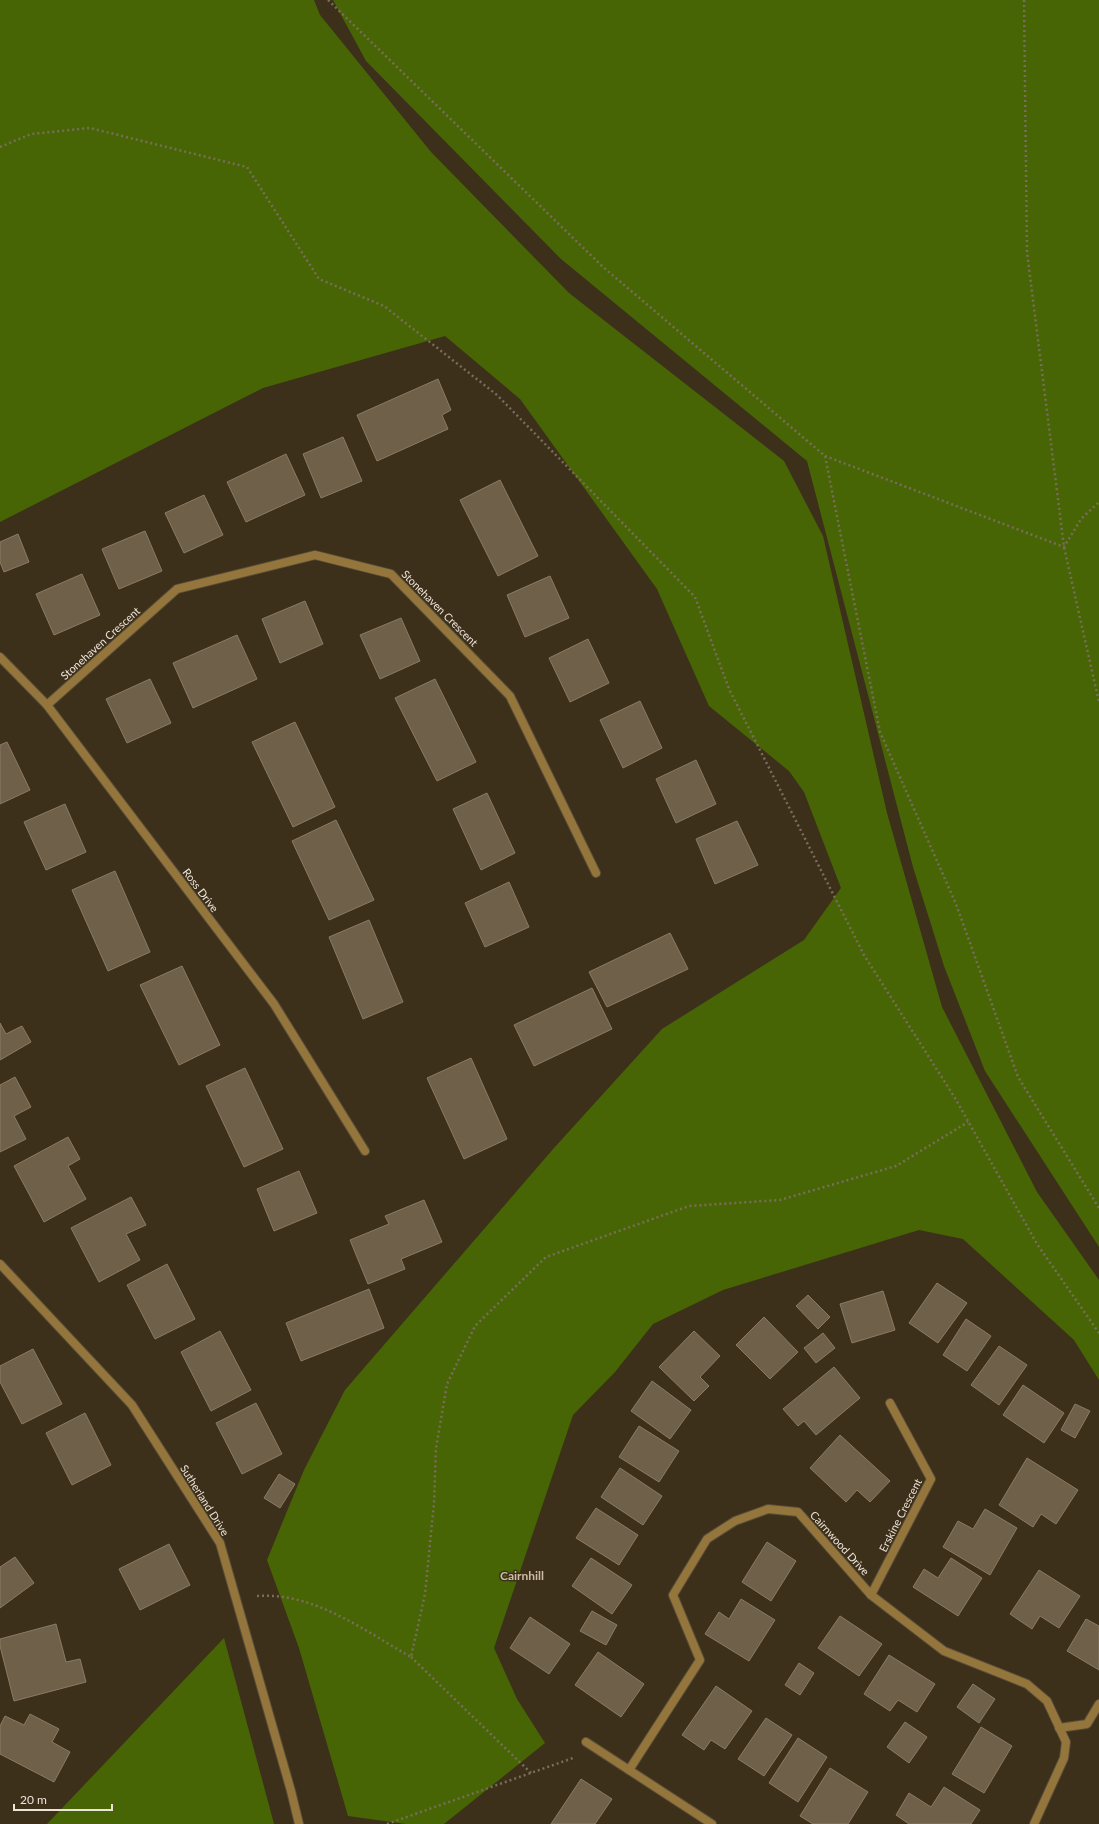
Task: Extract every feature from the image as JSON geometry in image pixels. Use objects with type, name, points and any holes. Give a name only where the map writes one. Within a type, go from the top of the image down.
[{"type":"street","name":"Stonehaven Crescent","points":[[47,705],[177,589],[315,554],[391,574],[510,696],[596,873]]},
{"type":"street","name":"Ross Drive","points":[[0,657],[47,705],[274,1004],[365,1151]]},
{"type":"street","name":"Sutherland Drive","points":[[0,1264],[132,1405],[220,1543],[291,1791],[299,1824]]},
{"type":"street","name":"Erskine Crescent","points":[[871,1595],[931,1479],[890,1403]]},
{"type":"street","name":"Cairnwood Drive","points":[[629,1770],[700,1660],[673,1595],[707,1539],[735,1521],[768,1510],[798,1512],[871,1595],[944,1651],[1028,1684],[1047,1701],[1066,1742],[1064,1758],[1034,1824]]},
{"type":"street","points":[[1059,1728],[1087,1724],[1099,1704]]},
{"type":"street","points":[[586,1742],[712,1824]]},
{"type":"path","points":[[328,0],[603,267],[825,456],[1064,547]]},
{"type":"path","points":[[1024,0],[1027,252],[1064,547],[1099,702]]},
{"type":"path","points":[[0,147],[31,134],[90,128],[247,167],[319,279],[384,306],[497,395],[695,597],[729,689],[864,955],[955,1098],[1037,1244],[1099,1333]]},
{"type":"path","points":[[825,456],[880,732],[956,904],[1018,1077],[1099,1208]]},
{"type":"path","points":[[1064,547],[1081,519],[1099,502]]},
{"type":"path","points":[[411,1657],[425,1594],[434,1503],[436,1448],[447,1384],[475,1326],[546,1258],[689,1206],[780,1200],[896,1166],[968,1122]]},
{"type":"path","points":[[236,1597],[276,1595],[327,1609],[411,1657],[531,1773]]},
{"type":"path","points":[[387,1824],[598,1750]]},
{"type":"green space","points":[[0,0],[314,0],[320,15],[431,152],[569,293],[784,461],[823,536],[887,813],[942,1007],[1037,1192],[1099,1280],[1099,1380],[1074,1340],[963,1239],[919,1230],[723,1290],[653,1324],[615,1372],[573,1415],[494,1648],[517,1699],[545,1743],[444,1824],[406,1824],[348,1816],[299,1648],[267,1560],[304,1470],[345,1390],[554,1148],[662,1029],[804,940],[841,888],[804,792],[789,771],[709,706],[657,589],[520,399],[445,336],[263,388],[0,522]]},
{"type":"green space","points":[[333,0],[1099,0],[1099,1247],[985,1071],[944,966],[913,867],[807,461],[561,259],[366,61]]},
{"type":"green space","points":[[224,1638],[274,1824],[47,1824]]},
{"type":"building","points":[[438,379],[451,410],[442,415],[448,429],[377,461],[357,415]]},
{"type":"building","points":[[343,437],[362,481],[321,498],[303,454]]},
{"type":"building","points":[[286,454],[305,495],[246,522],[227,482]]},
{"type":"building","points":[[500,480],[538,556],[498,576],[460,500]]},
{"type":"building","points":[[204,495],[223,535],[184,553],[165,513]]},
{"type":"building","points":[[145,531],[162,571],[119,589],[102,549]]},
{"type":"building","points":[[18,534],[29,562],[4,572],[0,562],[0,542]]},
{"type":"building","points":[[82,574],[100,615],[54,635],[36,594]]},
{"type":"building","points":[[550,576],[569,618],[525,637],[507,595]]},
{"type":"building","points":[[305,601],[323,644],[280,663],[262,619]]},
{"type":"building","points":[[401,618],[420,661],[380,679],[360,635]]},
{"type":"building","points":[[237,635],[257,679],[193,708],[173,663]]},
{"type":"building","points":[[588,639],[609,683],[570,702],[549,658]]},
{"type":"building","points":[[150,679],[171,723],[127,743],[106,699]]},
{"type":"building","points":[[435,679],[476,762],[437,781],[395,698]]},
{"type":"building","points":[[640,701],[662,748],[623,768],[600,720]]},
{"type":"building","points":[[295,722],[335,807],[293,827],[252,742]]},
{"type":"building","points":[[7,742],[30,790],[0,804],[0,745]]},
{"type":"building","points":[[696,760],[716,804],[676,823],[656,779]]},
{"type":"building","points":[[487,793],[515,853],[481,870],[453,809]]},
{"type":"building","points":[[65,804],[86,852],[46,870],[24,822]]},
{"type":"building","points":[[336,820],[374,900],[329,920],[292,841]]},
{"type":"building","points":[[737,821],[758,865],[715,884],[696,839]]},
{"type":"building","points":[[115,871],[150,952],[108,971],[72,890]]},
{"type":"building","points":[[509,882],[529,927],[485,947],[465,903]]},
{"type":"building","points":[[369,920],[403,1002],[363,1019],[329,937]]},
{"type":"building","points":[[670,933],[688,969],[607,1007],[589,972]]},
{"type":"building","points":[[182,966],[220,1045],[179,1065],[140,985]]},
{"type":"building","points":[[592,988],[612,1029],[534,1066],[514,1025]]},
{"type":"building","points":[[0,1023],[6,1034],[22,1026],[31,1042],[0,1060]]},
{"type":"building","points":[[471,1058],[507,1139],[464,1159],[427,1078]]},
{"type":"building","points":[[245,1068],[283,1149],[244,1167],[206,1086]]},
{"type":"building","points":[[15,1077],[31,1107],[14,1116],[26,1139],[0,1152],[0,1085]]},
{"type":"building","points":[[68,1137],[80,1159],[68,1166],[86,1199],[44,1222],[14,1166]]},
{"type":"building","points":[[299,1171],[317,1213],[274,1231],[257,1189]]},
{"type":"building","points":[[131,1197],[146,1225],[126,1234],[140,1260],[99,1282],[71,1228]]},
{"type":"building","points":[[424,1200],[442,1242],[401,1259],[405,1269],[368,1284],[350,1240],[389,1224],[385,1216]]},
{"type":"building","points":[[167,1264],[195,1319],[155,1339],[127,1285]]},
{"type":"building","points":[[937,1283],[967,1303],[938,1343],[909,1323]]},
{"type":"building","points":[[369,1289],[384,1328],[301,1361],[286,1323]]},
{"type":"building","points":[[883,1291],[895,1330],[852,1343],[840,1304]]},
{"type":"building","points":[[808,1295],[830,1317],[818,1329],[796,1306]]},
{"type":"building","points":[[764,1317],[798,1352],[770,1379],[736,1345]]},
{"type":"building","points":[[966,1319],[991,1336],[967,1371],[943,1355]]},
{"type":"building","points":[[220,1331],[251,1390],[211,1411],[181,1352]]},
{"type":"building","points":[[694,1331],[720,1356],[700,1377],[709,1386],[694,1401],[659,1367]]},
{"type":"building","points":[[823,1333],[835,1348],[816,1363],[804,1348]]},
{"type":"building","points":[[999,1346],[1027,1365],[999,1405],[971,1385]]},
{"type":"building","points":[[33,1349],[62,1404],[22,1424],[0,1382],[0,1366]]},
{"type":"building","points":[[834,1367],[860,1398],[816,1435],[804,1421],[798,1426],[783,1409]]},
{"type":"building","points":[[652,1381],[691,1410],[670,1439],[631,1411]]},
{"type":"building","points":[[1023,1385],[1064,1413],[1044,1443],[1003,1415]]},
{"type":"building","points":[[256,1403],[282,1454],[242,1474],[216,1423]]},
{"type":"building","points":[[1075,1404],[1090,1411],[1075,1438],[1061,1430]]},
{"type":"building","points":[[85,1413],[111,1465],[72,1485],[46,1433]]},
{"type":"building","points":[[639,1426],[679,1451],[659,1482],[619,1457]]},
{"type":"building","points":[[840,1435],[890,1481],[870,1502],[857,1490],[846,1502],[810,1468]]},
{"type":"building","points":[[1027,1458],[1078,1490],[1056,1524],[1041,1514],[1033,1527],[999,1505]]},
{"type":"building","points":[[620,1468],[662,1496],[643,1525],[601,1497]]},
{"type":"building","points":[[279,1474],[295,1484],[280,1508],[264,1498]]},
{"type":"building","points":[[596,1508],[638,1535],[619,1565],[576,1538]]},
{"type":"building","points":[[985,1509],[1017,1528],[990,1575],[943,1547],[958,1521],[973,1529]]},
{"type":"building","points":[[767,1542],[796,1561],[771,1601],[742,1582]]},
{"type":"building","points":[[169,1544],[190,1585],[140,1610],[119,1569]]},
{"type":"building","points":[[15,1557],[34,1583],[0,1608],[0,1567]]},
{"type":"building","points":[[591,1558],[632,1585],[612,1614],[572,1586]]},
{"type":"building","points":[[951,1558],[982,1578],[958,1616],[913,1587],[924,1569],[938,1578]]},
{"type":"building","points":[[1039,1570],[1080,1596],[1059,1628],[1040,1616],[1032,1629],[1010,1614]]},
{"type":"building","points":[[741,1599],[775,1620],[749,1661],[705,1634],[719,1612],[729,1619]]},
{"type":"building","points":[[592,1611],[617,1625],[606,1645],[580,1631]]},
{"type":"building","points":[[840,1616],[882,1644],[859,1676],[818,1648]]},
{"type":"building","points":[[530,1617],[570,1644],[549,1674],[510,1648]]},
{"type":"building","points":[[1086,1619],[1099,1626],[1099,1670],[1067,1651]]},
{"type":"building","points":[[56,1624],[66,1662],[80,1659],[86,1682],[14,1701],[0,1646],[0,1639]]},
{"type":"building","points":[[598,1652],[644,1684],[621,1717],[575,1685]]},
{"type":"building","points":[[889,1655],[935,1684],[917,1712],[898,1700],[890,1711],[864,1694]]},
{"type":"building","points":[[799,1663],[814,1673],[800,1695],[785,1685]]},
{"type":"building","points":[[973,1684],[995,1699],[979,1723],[957,1707]]},
{"type":"building","points":[[716,1686],[752,1711],[725,1749],[711,1740],[704,1750],[682,1735]]},
{"type":"building","points":[[30,1714],[59,1729],[52,1742],[70,1752],[54,1782],[0,1754],[0,1726],[5,1716],[24,1725]]},
{"type":"building","points":[[766,1718],[792,1735],[764,1776],[738,1759]]},
{"type":"building","points":[[905,1722],[927,1737],[909,1763],[887,1747]]},
{"type":"building","points":[[981,1727],[1012,1746],[984,1793],[952,1774]]},
{"type":"building","points":[[798,1738],[827,1757],[798,1802],[769,1783]]},
{"type":"building","points":[[830,1768],[868,1792],[848,1824],[813,1824],[800,1816]]},
{"type":"building","points":[[581,1779],[612,1799],[595,1824],[551,1824]]},
{"type":"building","points":[[944,1787],[980,1810],[971,1824],[909,1824],[896,1815],[909,1793],[931,1807]]},
{"type":"district","name":"Cairnhill","points":[[522,1575]]}]
